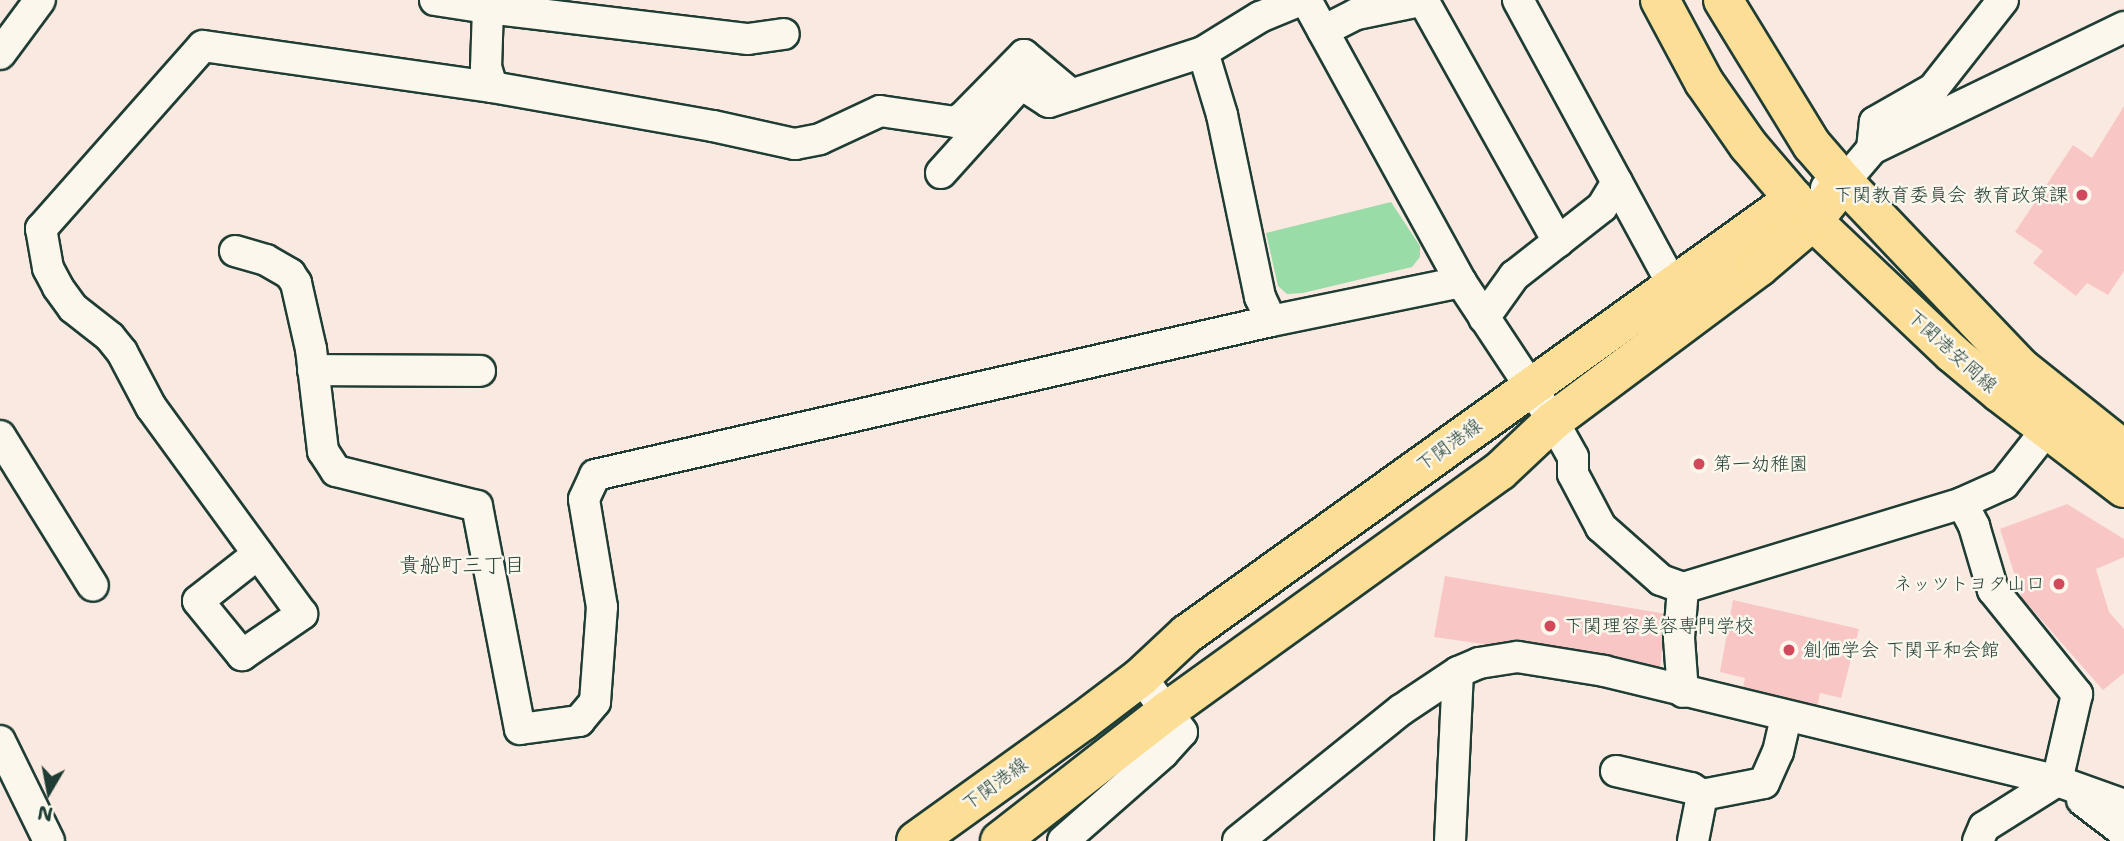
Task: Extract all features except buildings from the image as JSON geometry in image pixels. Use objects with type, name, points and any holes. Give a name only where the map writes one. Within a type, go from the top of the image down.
[{"type":"main road","points":[[1660,0],[1704,82],[1748,145],[1803,210]]},
{"type":"main road","points":[[1723,0],[1812,145],[1844,182]]},
{"type":"main road","name":"下関港線","points":[[916,841],[1141,677],[1187,634],[1672,284],[1803,210],[1844,182]]},
{"type":"main road","name":"下関港安岡線","points":[[1844,182],[2021,366],[2057,417],[2124,488]]},
{"type":"main road","name":"下関港線","points":[[1000,841],[1167,711],[1500,471],[1553,421],[1759,267],[1803,210]]},
{"type":"main road","name":"下関港安岡線","points":[[1803,210],[1952,353],[2057,417],[2124,450]]},
{"type":"street","points":[[0,54],[40,0]]},
{"type":"street","points":[[435,0],[748,39],[783,34]]},
{"type":"street","points":[[941,173],[1021,84],[1049,102],[1203,52],[1260,17],[1304,0],[1461,282],[1553,421],[1573,457],[1573,474],[1601,527],[1661,580],[1683,588],[1962,503],[2004,484],[2057,417]]},
{"type":"street","points":[[1323,31],[1357,14],[1424,0],[1558,242]]},
{"type":"street","points":[[1518,0],[1672,284]]},
{"type":"street","points":[[1872,149],[1875,122],[1933,89],[2003,0]]},
{"type":"street","points":[[488,8],[486,66],[492,87]]},
{"type":"street","points":[[1844,182],[1872,149],[2124,27]]},
{"type":"street","points":[[258,554],[152,407],[122,352],[110,337],[73,308],[58,287],[48,268],[41,229],[202,46],[492,87],[713,126],[795,144],[820,139],[880,111],[955,122],[964,117],[1024,55],[1072,94]]},
{"type":"street","points":[[1203,52],[1222,115],[1261,297],[1271,321]]},
{"type":"street","points":[[1484,318],[1514,276],[1602,207],[1617,182]]},
{"type":"street","points":[[235,251],[266,260],[290,274],[296,283],[313,370],[323,451],[336,471],[477,506],[512,700],[520,729],[579,721],[595,702],[602,607],[584,499],[595,475],[1271,321],[1461,282]]},
{"type":"street","points":[[313,370],[480,371]]},
{"type":"street","points":[[0,436],[93,586]]},
{"type":"street","points":[[1962,503],[1974,526],[1993,590],[2077,694],[2057,781],[1984,827],[1978,841]]},
{"type":"street","points":[[1683,588],[1679,638],[1683,692]]},
{"type":"street","points":[[1238,841],[1401,710],[1458,672],[1479,663],[1518,657],[1540,658],[1604,671],[2057,781],[2124,804]]},
{"type":"street","points":[[1450,841],[1458,672]]},
{"type":"street","points":[[1063,841],[1163,753],[1182,732],[1141,677]]},
{"type":"street","points":[[1616,771],[1690,788],[1702,795],[1764,783],[1779,752],[1786,717]]},
{"type":"street","points":[[0,741],[49,841]]},
{"type":"street","points":[[2057,781],[2124,832]]},
{"type":"street","points":[[1693,841],[1702,795]]},
{"type":"green space","points":[[1391,202],[1420,246],[1420,257],[1412,267],[1303,293],[1287,294],[1278,286],[1266,233]]},
{"type":"place","name":"下関教育委員会 教育政策課","points":[[2082,195]]},
{"type":"place","name":"第一幼稚園","points":[[1699,464]]},
{"type":"place","name":"ネッツトヨタ山口","points":[[2059,584]]},
{"type":"place","name":"下関理容美容専門学校","points":[[1550,626]]},
{"type":"place","name":"創価学会 下関平和会館","points":[[1789,650]]},
{"type":"district","name":"貴船町三丁目","points":[[462,565]]}]
